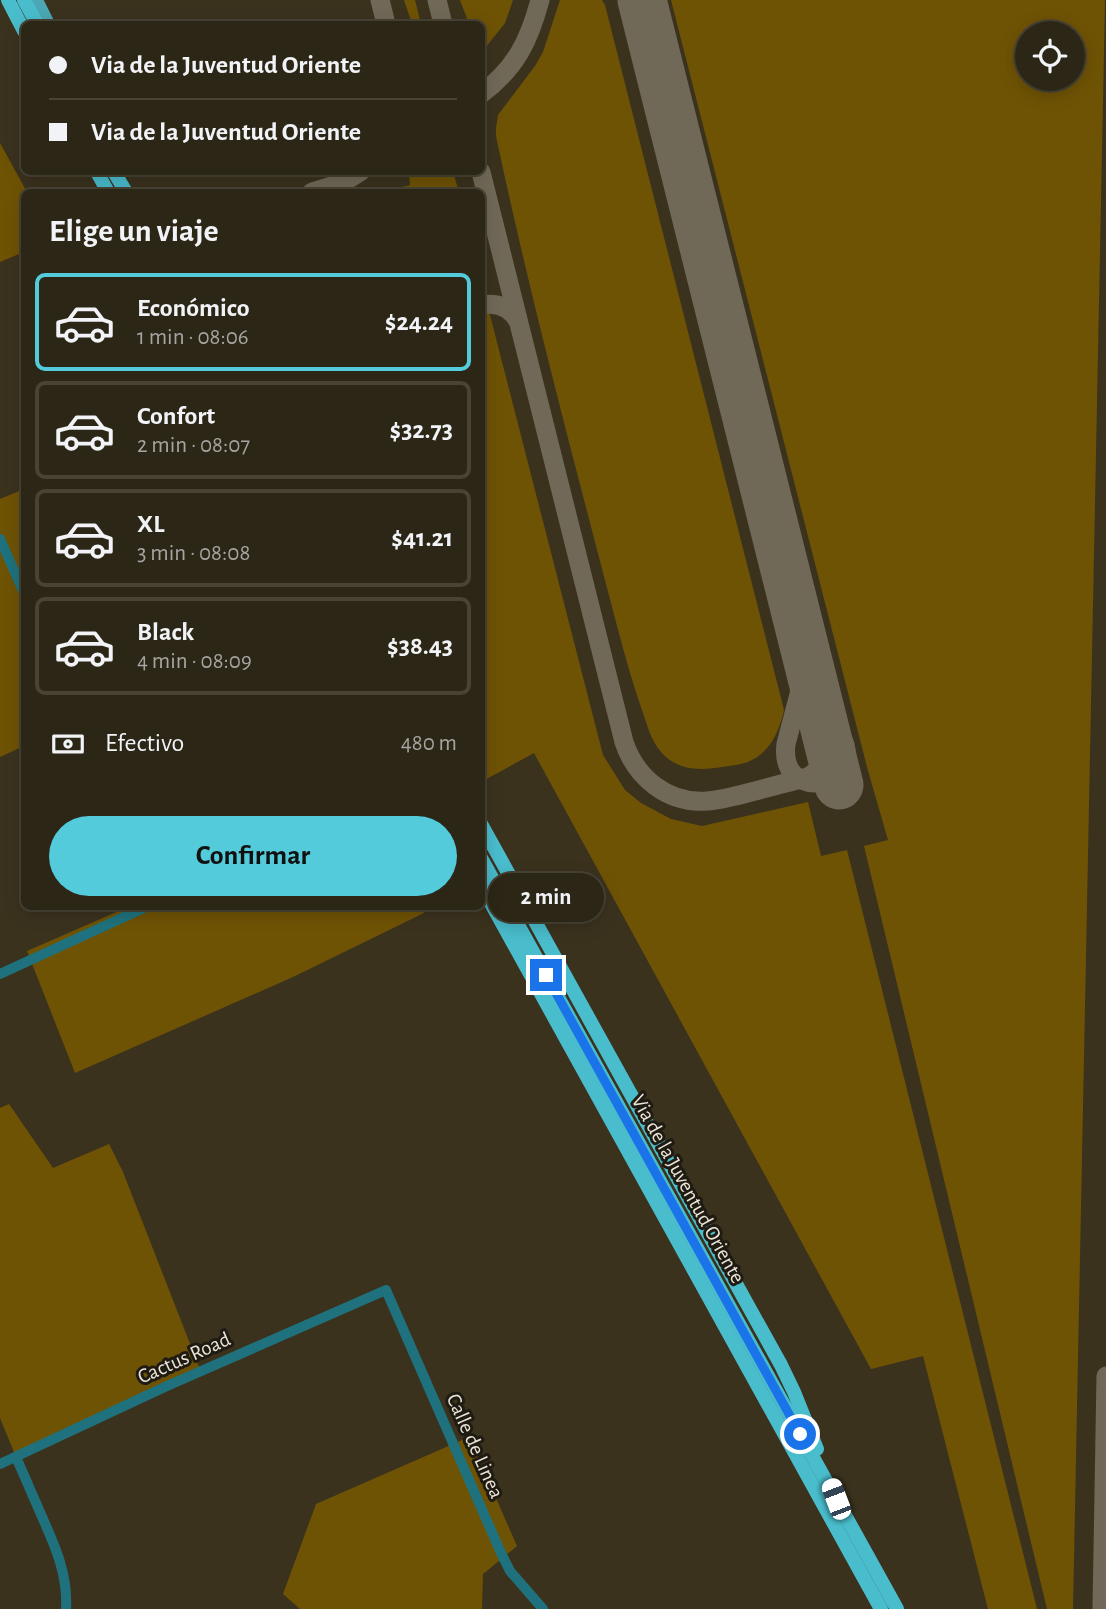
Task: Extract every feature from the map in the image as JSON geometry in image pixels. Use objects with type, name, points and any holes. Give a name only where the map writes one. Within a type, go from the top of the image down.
[{"type":"highway","points":[[8,0],[21,24]]},
{"type":"highway","points":[[24,0],[35,21]]},
{"type":"highway","points":[[485,831],[781,1365],[836,1499]]},
{"type":"highway","name":"Via de la Juventud Oriente","points":[[485,865],[836,1499],[853,1544]]},
{"type":"highway","name":"Via de la Juventud Oriente","points":[[485,892],[853,1544]]},
{"type":"highway","points":[[853,1544],[881,1609]]},
{"type":"highway","points":[[853,1544],[897,1609]]},
{"type":"main road","points":[[37,0],[48,21]]},
{"type":"street","points":[[0,539],[21,586]]},
{"type":"street","points":[[0,974],[139,910]]},
{"type":"street","name":"Cactus Road","points":[[0,1464],[386,1290]]},
{"type":"street","name":"Calle de Linea","points":[[386,1290],[501,1553],[510,1571],[543,1609]]},
{"type":"street","points":[[16,1457],[63,1568],[66,1609]]},
{"type":"shaded area","points":[[404,0],[415,0],[420,21],[411,21]]},
{"type":"shaded area","points":[[460,0],[513,0],[505,23],[486,47],[485,21],[468,21]]},
{"type":"shaded area","points":[[560,0],[602,0],[605,5],[784,710],[774,738],[763,753],[736,765],[697,769],[678,765],[662,753],[650,733],[619,634],[521,250],[496,136],[498,115],[543,52]]},
{"type":"shaded area","points":[[671,0],[1105,0],[1073,1609],[1047,1609],[864,846],[888,840]]},
{"type":"shaded area","points":[[0,143],[25,189],[21,189],[21,253],[0,262]]},
{"type":"shaded area","points":[[409,175],[454,175],[458,189],[393,189],[410,185]]},
{"type":"shaded area","points":[[485,296],[603,755],[625,790],[641,803],[671,819],[702,826],[808,802],[821,856],[847,850],[1037,1609],[988,1609],[923,1356],[871,1369],[534,753],[485,780]]},
{"type":"shaded area","points":[[21,490],[21,747],[0,757],[0,499]]},
{"type":"shaded area","points":[[121,910],[423,910],[424,913],[293,977],[75,1073],[27,951]]},
{"type":"shaded area","points":[[9,1104],[53,1168],[109,1144],[123,1172],[201,1372],[16,1457],[0,1418],[0,1108]]},
{"type":"shaded area","points":[[469,1437],[517,1546],[483,1574],[482,1609],[300,1609],[283,1594],[316,1504]]},
{"type":"taxiway","points":[[380,0],[385,21]]},
{"type":"taxiway","points":[[437,0],[442,21]]},
{"type":"taxiway","points":[[485,91],[520,53],[540,0]]},
{"type":"taxiway","points":[[637,0],[654,47]]},
{"type":"taxiway","points":[[322,189],[344,182],[355,175]]},
{"type":"taxiway","points":[[482,175],[629,755],[645,777],[667,793],[693,801],[713,800],[808,777],[823,762],[828,740]]},
{"type":"taxiway","points":[[485,305],[503,307],[518,321]]},
{"type":"taxiway","points":[[805,650],[806,668],[786,744],[787,762],[793,774],[803,781],[816,783],[828,781],[838,774],[845,764],[846,750],[843,740],[825,720],[819,705]]},
{"type":"taxiway","points":[[1102,1609],[1106,1376]]},
{"type":"runway","points":[[642,0],[839,785]]},
{"type":"route","points":[[546,975],[800,1434]]}]
